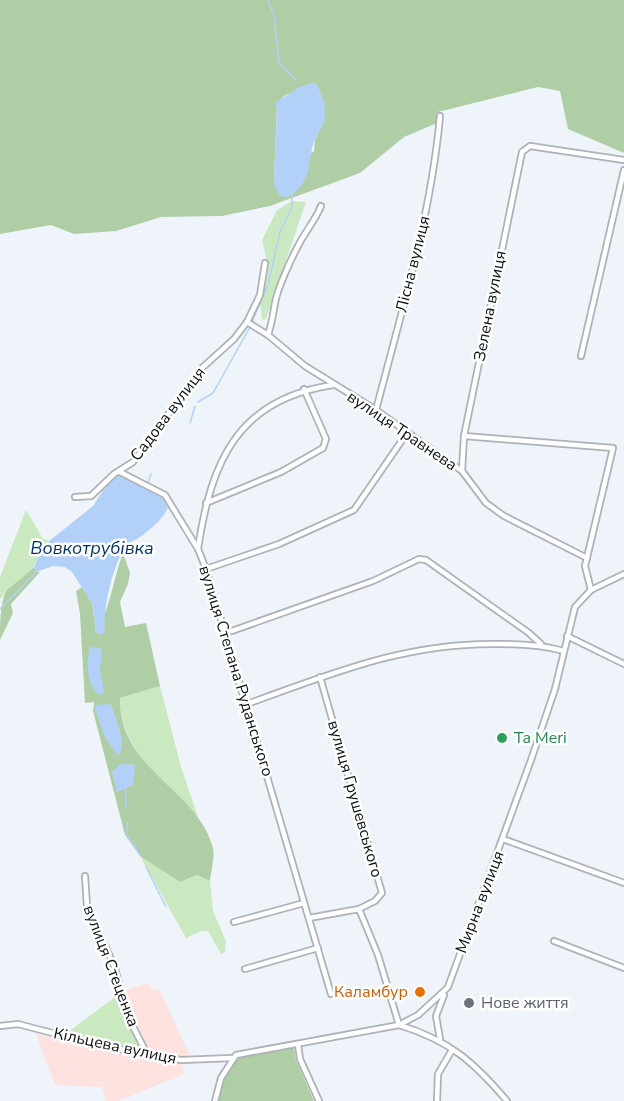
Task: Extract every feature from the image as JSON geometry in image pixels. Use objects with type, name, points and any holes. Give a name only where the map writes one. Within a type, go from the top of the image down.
[{"type":"street","name":"Лісна вулиця","points":[[376,410],[422,230],[436,156],[440,117]]},
{"type":"street","name":"Зелена вулиця","points":[[462,471],[464,436],[520,156],[524,148],[530,146],[624,160]]},
{"type":"street","points":[[581,356],[624,170]]},
{"type":"street","points":[[268,335],[275,315],[275,304],[280,287],[298,245],[308,233],[321,206]]},
{"type":"street","name":"Садова вулиця","points":[[75,497],[91,496],[114,474],[133,462],[202,368],[234,339],[247,322],[260,295],[266,264]]},
{"type":"street","name":"вулиця Травнева","points":[[247,322],[268,335],[305,366],[376,410],[462,471],[486,502],[504,516],[587,558]]},
{"type":"street","points":[[198,549],[210,484],[243,429],[257,414],[304,389],[333,385]]},
{"type":"street","points":[[206,503],[281,472],[323,448],[326,439],[304,389]]},
{"type":"street","points":[[206,569],[279,544],[354,510],[407,433]]},
{"type":"street","points":[[464,436],[613,448],[587,558],[585,572],[591,590]]},
{"type":"street","name":"вулиця Степана Руданського","points":[[120,472],[165,495],[198,549],[247,704],[332,994]]},
{"type":"street","points":[[225,633],[373,580],[410,562],[426,560],[529,633],[541,644]]},
{"type":"street","name":"Мирна вулиця","points":[[232,1058],[240,1053],[399,1025],[424,1010],[448,987],[555,689],[574,607],[591,590],[624,574]]},
{"type":"street","points":[[567,636],[624,664]]},
{"type":"street","points":[[247,704],[365,661],[457,643],[541,644],[564,651]]},
{"type":"street","name":"вулиця Грушевського","points":[[309,918],[359,909],[375,901],[382,893],[320,677]]},
{"type":"street","points":[[503,839],[624,883]]},
{"type":"street","name":"вулиця Стеценка","points":[[85,876],[87,906],[113,962],[127,1015],[147,1054]]},
{"type":"street","points":[[234,922],[304,903]]},
{"type":"street","points":[[359,909],[378,955],[399,1025],[440,1039],[479,1068],[507,1101]]},
{"type":"street","points":[[554,941],[624,968]]},
{"type":"street","points":[[245,969],[318,948]]},
{"type":"street","points":[[440,1039],[436,1028],[437,1011],[448,987]]},
{"type":"street","name":"Кільцева вулиця","points":[[0,1026],[18,1024],[102,1046],[181,1060],[232,1058]]},
{"type":"street","points":[[298,1044],[300,1059],[319,1101]]},
{"type":"street","points":[[436,1101],[438,1074],[452,1050]]},
{"type":"street","points":[[215,1101],[221,1078],[232,1058]]},
{"type":"shaded area","points":[[149,983],[153,991],[159,989],[191,1058],[147,1051],[129,1014],[123,991]]},
{"type":"shaded area","points":[[36,1034],[181,1063],[184,1074],[118,1101],[106,1101],[102,1087],[55,1085]]},
{"type":"green space","points":[[0,0],[624,0],[624,153],[568,129],[560,91],[538,87],[438,112],[437,123],[404,137],[360,173],[270,206],[222,216],[161,217],[116,231],[74,234],[51,225],[0,234]],"holes":[[[315,82],[322,126],[315,139],[314,151],[274,179],[277,106],[284,96]]]},
{"type":"green space","points":[[292,201],[306,202],[266,319],[262,320],[260,301],[268,266],[262,240],[277,210]]},
{"type":"green space","points":[[26,510],[43,539],[49,540],[33,567],[0,599],[0,577]]},
{"type":"green space","points":[[123,553],[130,573],[120,602],[125,627],[146,623],[160,686],[120,698],[123,723],[132,744],[145,762],[192,810],[205,828],[213,848],[210,881],[197,875],[180,882],[140,856],[125,835],[93,711],[94,702],[85,703],[80,614],[76,591],[82,587],[92,603],[96,632],[101,624]]},
{"type":"green space","points":[[34,567],[36,572],[40,572],[11,604],[13,613],[0,640],[1,612],[5,593]]},
{"type":"green space","points":[[160,686],[181,767],[198,817],[146,764],[127,733],[122,716],[120,698]]},
{"type":"green space","points":[[140,856],[180,882],[197,875],[210,881],[213,911],[226,941],[225,952],[221,954],[208,931],[201,931],[186,938]]},
{"type":"green space","points":[[123,991],[129,1014],[147,1051],[67,1033]]},
{"type":"green space","points":[[294,1047],[296,1060],[314,1101],[217,1101],[223,1078],[237,1057]]},
{"type":"water","points":[[315,82],[324,103],[324,121],[312,148],[308,171],[302,185],[288,197],[280,196],[274,179],[277,112],[275,103],[300,87]]},
{"type":"water","name":"Вовкотрубівка","points":[[119,475],[161,496],[168,508],[156,524],[129,543],[123,552],[110,587],[105,612],[105,633],[100,635],[96,632],[92,603],[72,572],[65,567],[53,566],[36,572],[34,567],[43,546],[93,506],[107,484]]},
{"type":"water","points":[[90,647],[102,649],[100,670],[104,692],[100,695],[95,691],[89,679]]},
{"type":"water","points":[[111,704],[122,738],[121,751],[118,756],[105,737],[95,709],[96,705]]},
{"type":"water","points":[[121,763],[135,765],[133,785],[117,792],[112,772]]},
{"type":"waterway","points":[[268,0],[274,15],[279,62],[296,80]]},
{"type":"waterway","points":[[252,322],[268,285],[280,232],[292,207],[292,194]]},
{"type":"waterway","points":[[198,402],[213,393],[250,327]]},
{"type":"waterway","points":[[190,423],[195,406]]},
{"type":"waterway","points":[[148,483],[151,474]]},
{"type":"waterway","points":[[0,609],[37,571]]},
{"type":"waterway","points":[[126,789],[126,808]]},
{"type":"waterway","points":[[127,822],[127,835],[140,855]]},
{"type":"waterway","points":[[146,867],[166,907]]},
{"type":"place","name":"Ta Meri","points":[[502,738]]},
{"type":"place","name":"Каламбур","points":[[420,992]]},
{"type":"place","name":"Нове життя","points":[[469,1003]]}]
